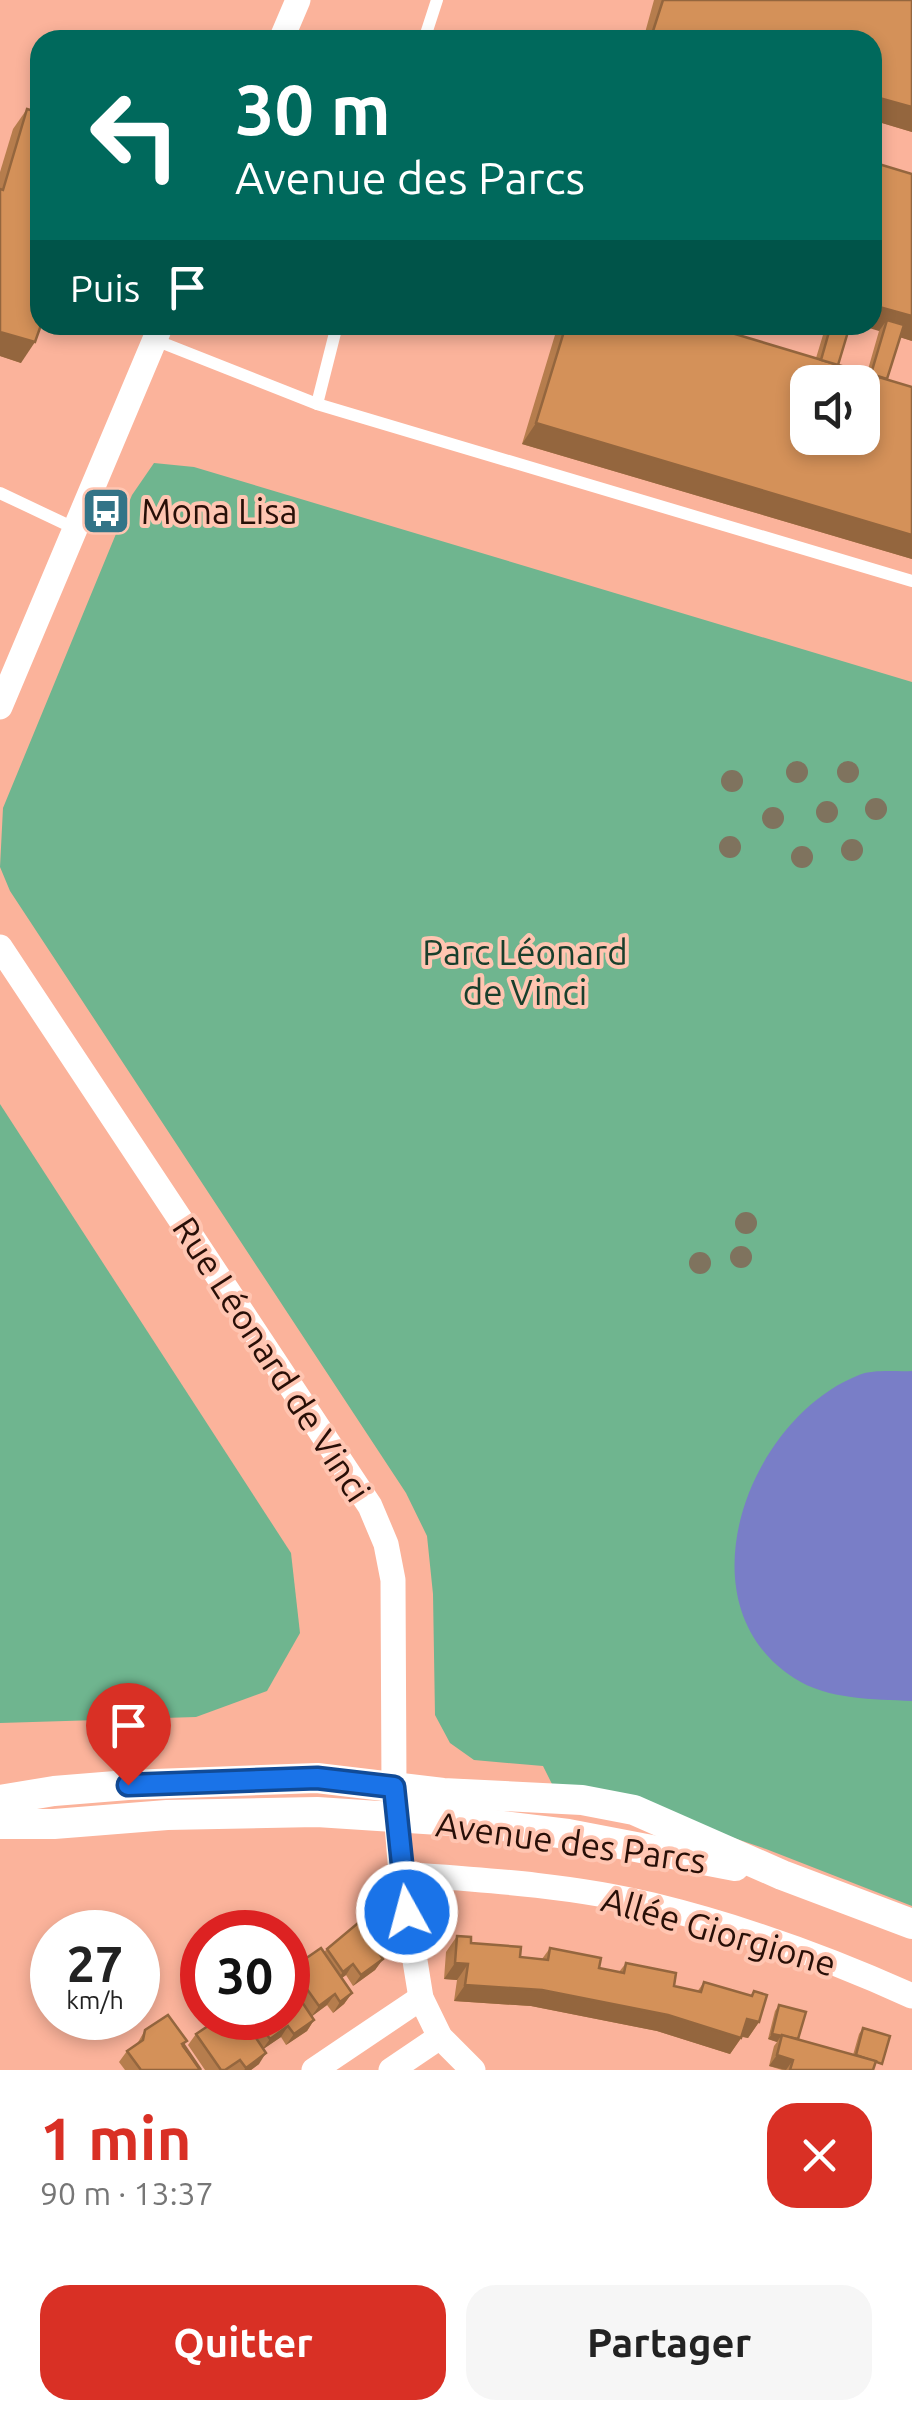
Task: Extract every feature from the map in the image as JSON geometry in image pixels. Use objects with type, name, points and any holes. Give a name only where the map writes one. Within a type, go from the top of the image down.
[{"type":"street","points":[[285,30],[298,0]]},
{"type":"street","points":[[0,707],[157,335]]},
{"type":"street","name":"Rue Léonard de Vinci","points":[[0,947],[370,1506],[386,1544],[393,1580],[394,1787],[401,1874],[421,1998],[440,2037],[474,2070]]},
{"type":"street","name":"Avenue des Parcs","points":[[0,1800],[128,1785],[317,1778],[443,1793],[582,1800],[634,1810],[782,1875],[912,1924]]},
{"type":"street","name":"Avenue des Parcs","points":[[0,1824],[316,1812],[470,1822],[568,1834],[782,1875]]},
{"type":"street","name":"Allée Giorgione","points":[[401,1874],[516,1883],[649,1904],[782,1943],[912,1996]]},
{"type":"street","points":[[314,2070],[421,1998]]},
{"type":"street","points":[[390,2070],[440,2037]]},
{"type":"lane","points":[[427,30],[437,0]]},
{"type":"lane","points":[[165,335],[317,404],[912,581]]},
{"type":"lane","points":[[317,404],[334,335]]},
{"type":"lane","points":[[0,493],[74,528]]},
{"type":"green space","name":"Parc Léonard de Vinci","points":[[154,463],[194,467],[912,682],[912,1906],[669,1816],[552,1784],[543,1766],[474,1760],[450,1743],[435,1715],[433,1594],[427,1536],[406,1493],[10,891],[0,867],[3,808],[132,495]]},
{"type":"green space","points":[[0,1104],[291,1553],[300,1633],[267,1691],[196,1717],[0,1723]]},
{"type":"water","points":[[912,1371],[912,1701],[821,1691],[794,1678],[759,1645],[740,1605],[735,1561],[742,1515],[760,1470],[786,1430],[820,1397],[865,1373]]},
{"type":"building","points":[[663,0],[912,0],[912,107],[882,99],[882,30],[653,30]]},
{"type":"building","points":[[27,109],[30,110],[30,335],[37,335],[35,342],[0,332],[0,189],[3,190]]},
{"type":"building","points":[[882,165],[912,174],[912,316],[882,308]]},
{"type":"building","points":[[887,320],[904,325],[887,379],[880,377],[880,365],[874,365]]},
{"type":"building","points":[[563,335],[738,335],[839,365],[790,365],[790,455],[880,455],[880,377],[912,387],[912,535],[536,423]]},
{"type":"building","points":[[828,335],[847,335],[838,365],[821,360]]},
{"type":"building","points":[[358,1923],[383,1959],[361,1975],[353,1964],[343,1972],[327,1949]]},
{"type":"building","points":[[457,1936],[471,1937],[471,1943],[521,1947],[520,1957],[548,1960],[550,1948],[601,1958],[599,1968],[624,1973],[626,1963],[676,1973],[674,1986],[701,1992],[704,1982],[752,1996],[754,1991],[767,1995],[759,2022],[747,2019],[741,2038],[668,2015],[542,1990],[465,1985],[468,1964],[455,1963]]},
{"type":"building","points":[[321,1948],[352,1993],[340,2002],[335,1994],[319,2006],[310,1993],[310,1956]]},
{"type":"building","points":[[779,2005],[806,2012],[798,2039],[772,2034]]},
{"type":"building","points":[[168,2015],[180,2031],[180,2040],[187,2041],[182,2044],[200,2070],[141,2070],[127,2051],[143,2040],[160,2040],[160,2020]]},
{"type":"building","points":[[863,2028],[890,2036],[882,2064],[856,2055]]},
{"type":"building","points":[[782,2035],[876,2061],[873,2070],[790,2070],[793,2060],[777,2055]]},
{"type":"building","points":[[200,2040],[257,2040],[266,2053],[246,2068],[240,2060],[221,2070]]},
{"type":"place","name":"Mona Lisa","points":[[106,511]]},
{"type":"route","points":[[128,1785],[317,1778],[394,1787],[407,1912]]}]
